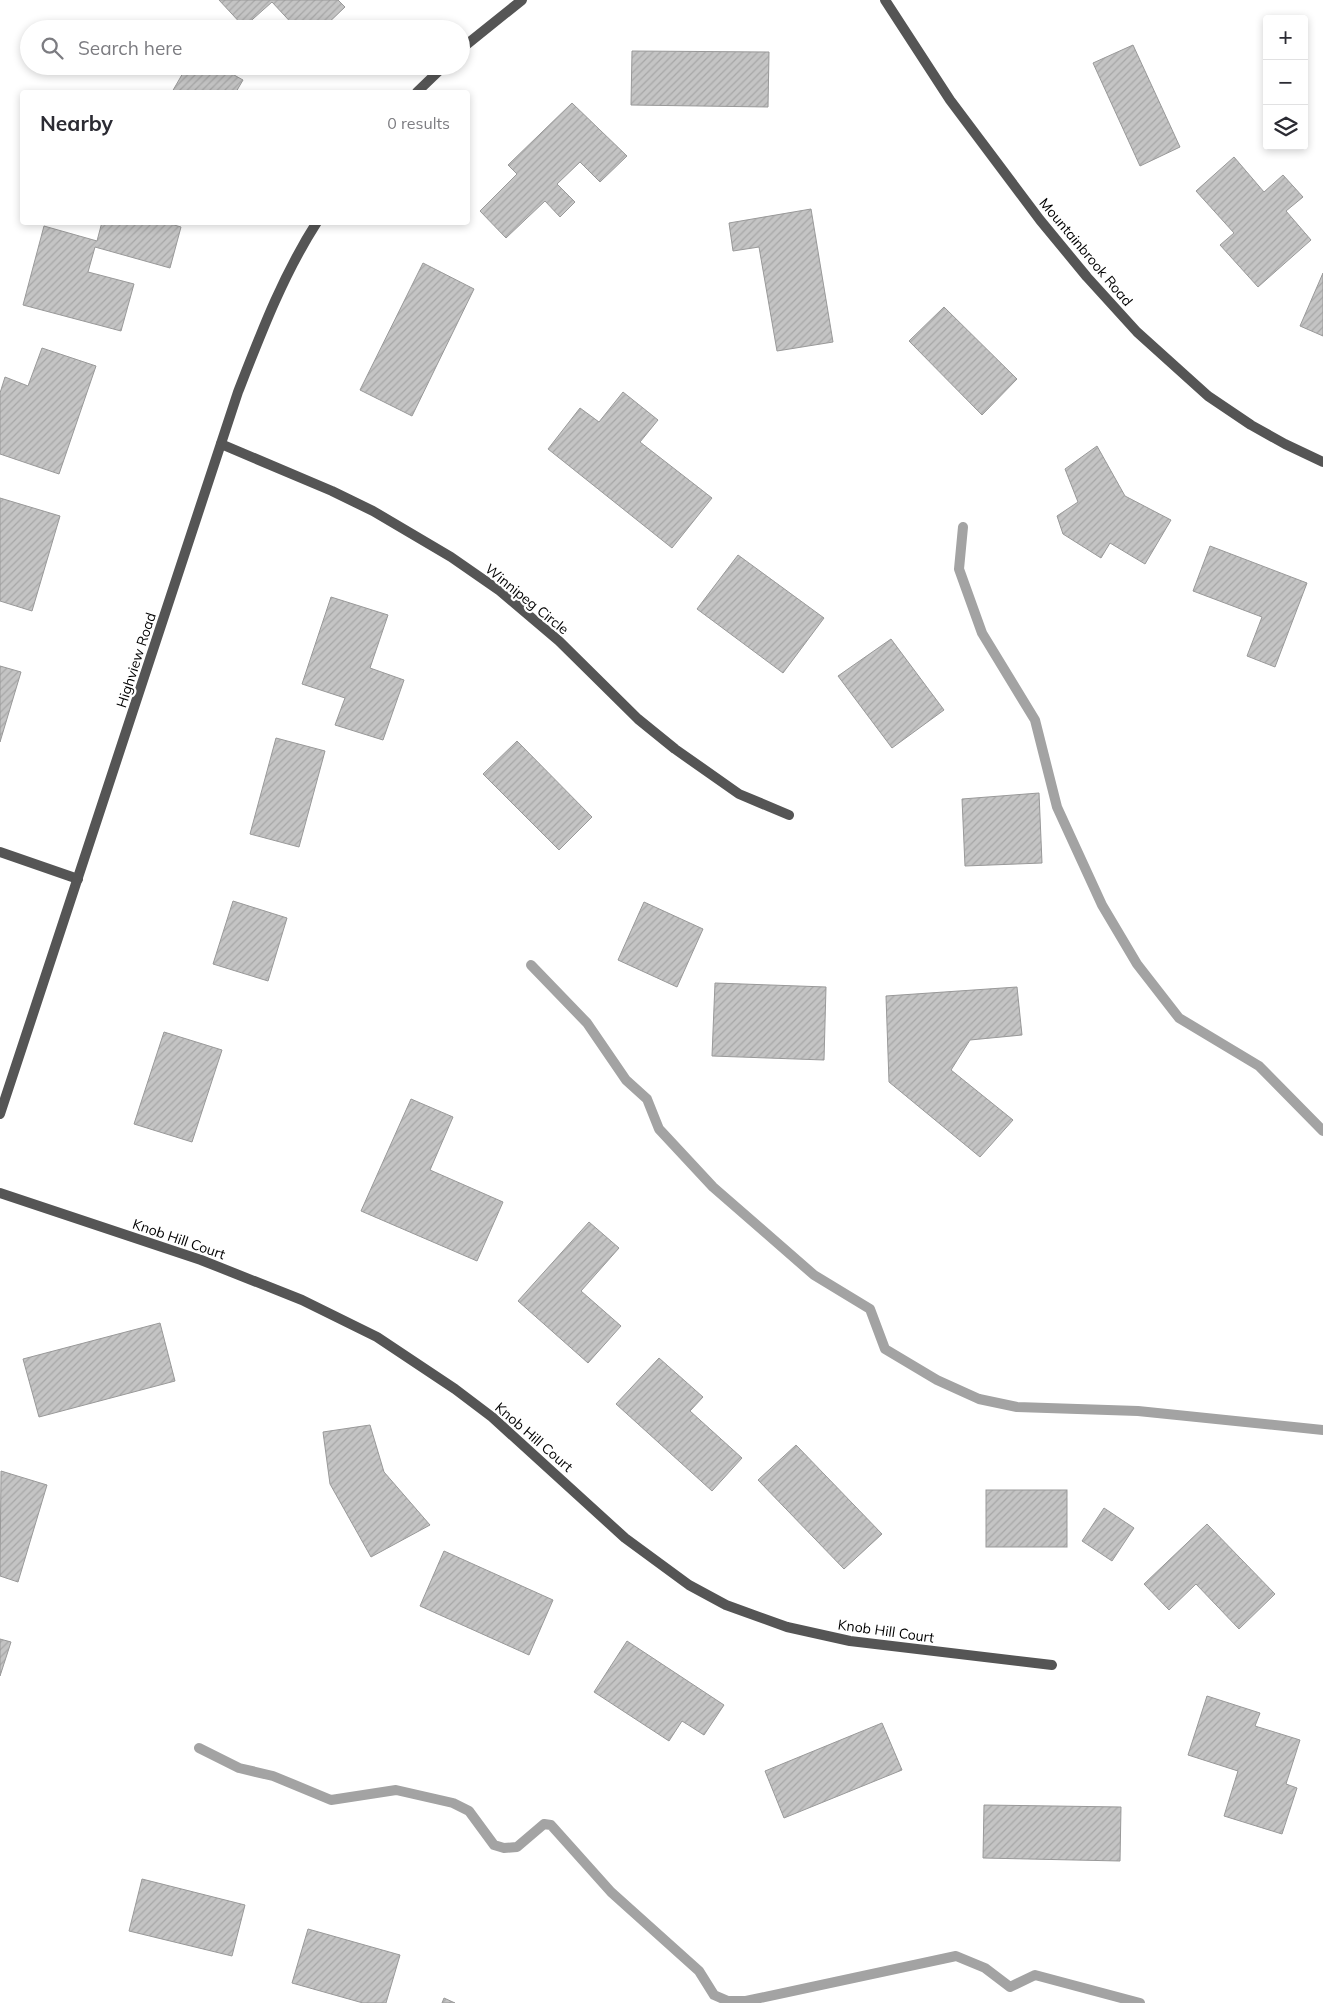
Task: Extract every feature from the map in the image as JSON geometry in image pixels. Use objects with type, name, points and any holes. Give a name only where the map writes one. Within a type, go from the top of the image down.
[{"type":"street","points":[[470,42],[522,0]]},
{"type":"street","name":"Mountainbrook Road","points":[[886,0],[950,100],[1040,220],[1137,332],[1208,396],[1260,430],[1323,462]]},
{"type":"street","points":[[419,90],[435,75]]},
{"type":"street","name":"Highview Road","points":[[0,1114],[238,392],[271,308],[315,225]]},
{"type":"street","name":"Winnipeg Circle","points":[[221,444],[332,491],[373,511],[451,557],[500,591],[558,641],[638,719],[676,749],[739,794],[789,815]]},
{"type":"street","points":[[0,852],[78,879]]},
{"type":"street","name":"Knob Hill Court","points":[[0,1193],[201,1260],[302,1300],[377,1337],[455,1389],[492,1417],[625,1538],[689,1585],[726,1605],[787,1627],[850,1641],[1052,1665]]},
{"type":"building","points":[[219,0],[338,0],[345,7],[331,20],[289,20],[272,2],[252,20],[238,20]]},
{"type":"building","points":[[1133,45],[1180,147],[1140,166],[1093,63]]},
{"type":"building","points":[[632,51],[769,52],[768,107],[631,105]]},
{"type":"building","points":[[182,75],[234,75],[243,80],[237,90],[173,90]]},
{"type":"building","points":[[572,103],[627,156],[600,182],[580,162],[557,184],[575,202],[560,217],[545,201],[506,238],[480,211],[517,174],[508,165]]},
{"type":"building","points":[[1234,157],[1264,192],[1283,175],[1303,197],[1286,211],[1311,240],[1258,287],[1220,245],[1234,233],[1196,191]]},
{"type":"building","points":[[811,209],[833,342],[777,351],[759,247],[733,251],[729,223]]},
{"type":"building","points":[[101,225],[174,225],[181,227],[170,268],[95,247],[88,272],[134,284],[121,331],[23,305],[44,226],[97,241]]},
{"type":"building","points":[[423,263],[474,289],[412,416],[360,390]]},
{"type":"building","points":[[1323,273],[1323,336],[1300,326]]},
{"type":"building","points":[[944,307],[1017,379],[982,415],[909,341]]},
{"type":"building","points":[[42,348],[96,366],[59,474],[0,454],[0,393],[5,377],[28,386]]},
{"type":"building","points":[[623,392],[658,420],[640,442],[712,498],[672,548],[548,449],[580,408],[599,422]]},
{"type":"building","points":[[1097,446],[1125,496],[1171,520],[1145,564],[1110,543],[1101,558],[1063,534],[1057,516],[1078,502],[1065,469]]},
{"type":"building","points":[[0,498],[60,516],[32,611],[0,601]]},
{"type":"building","points":[[1210,546],[1307,583],[1275,667],[1247,656],[1262,617],[1193,591]]},
{"type":"building","points":[[738,555],[824,618],[783,673],[697,609]]},
{"type":"building","points":[[331,597],[388,615],[370,668],[404,680],[383,740],[335,725],[345,698],[302,684]]},
{"type":"building","points":[[891,639],[944,710],[892,748],[838,676]]},
{"type":"building","points":[[0,666],[21,672],[0,742]]},
{"type":"building","points":[[276,738],[325,751],[299,847],[250,834]]},
{"type":"building","points":[[517,741],[592,817],[559,850],[483,774]]},
{"type":"building","points":[[1039,793],[1042,863],[965,866],[962,799]]},
{"type":"building","points":[[233,901],[287,918],[268,981],[213,964]]},
{"type":"building","points":[[644,902],[703,929],[677,987],[618,960]]},
{"type":"building","points":[[715,983],[826,987],[824,1060],[712,1056]]},
{"type":"building","points":[[1017,987],[1022,1035],[970,1040],[951,1070],[1013,1120],[980,1157],[889,1082],[886,996]]},
{"type":"building","points":[[164,1032],[222,1050],[192,1142],[134,1124]]},
{"type":"building","points":[[411,1099],[453,1117],[430,1170],[503,1202],[477,1261],[361,1211]]},
{"type":"building","points":[[589,1222],[619,1248],[581,1291],[621,1326],[588,1363],[518,1301]]},
{"type":"building","points":[[160,1323],[175,1381],[39,1417],[23,1359]]},
{"type":"building","points":[[659,1358],[703,1397],[690,1411],[742,1458],[712,1491],[616,1404]]},
{"type":"building","points":[[370,1425],[384,1472],[430,1525],[371,1557],[330,1484],[323,1432]]},
{"type":"building","points":[[796,1445],[882,1534],[844,1569],[758,1480]]},
{"type":"building","points":[[1,1471],[47,1485],[18,1582],[0,1576]]},
{"type":"building","points":[[986,1490],[1067,1490],[1067,1547],[986,1547]]},
{"type":"building","points":[[1104,1508],[1134,1528],[1112,1561],[1082,1541]]},
{"type":"building","points":[[1207,1524],[1275,1594],[1239,1629],[1196,1584],[1169,1610],[1144,1584]]},
{"type":"building","points":[[444,1551],[553,1600],[529,1655],[420,1606]]},
{"type":"building","points":[[0,1639],[11,1642],[0,1676]]},
{"type":"building","points":[[627,1641],[724,1705],[704,1735],[682,1721],[669,1741],[594,1692]]},
{"type":"building","points":[[1207,1696],[1260,1713],[1255,1726],[1300,1740],[1286,1784],[1297,1788],[1282,1834],[1224,1816],[1238,1771],[1188,1755]]},
{"type":"building","points":[[882,1723],[902,1770],[784,1818],[765,1771]]},
{"type":"building","points":[[984,1805],[1121,1807],[1120,1861],[983,1858]]},
{"type":"building","points":[[142,1879],[245,1905],[232,1956],[129,1931]]},
{"type":"building","points":[[308,1929],[400,1955],[386,2003],[363,2003],[292,1983]]},
{"type":"building","points":[[444,1998],[455,2003],[442,2003]]},
{"type":"waterway","points":[[963,527],[959,569],[982,633],[1035,720],[1057,807],[1102,905],[1137,964],[1179,1018],[1259,1066],[1323,1131]]},
{"type":"waterway","points":[[531,965],[587,1023],[626,1080],[647,1099],[659,1129],[713,1187],[814,1275],[870,1309],[885,1349],[937,1380],[979,1399],[1017,1407],[1138,1411],[1323,1430]]},
{"type":"waterway","points":[[199,1748],[239,1768],[273,1776],[331,1800],[396,1790],[453,1803],[469,1811],[494,1845],[504,1848],[517,1847],[544,1824],[551,1825],[611,1892],[699,1971],[714,1995],[728,2001],[746,2001],[956,1956],[985,1968],[1010,1987],[1035,1975],[1140,2003]]}]
